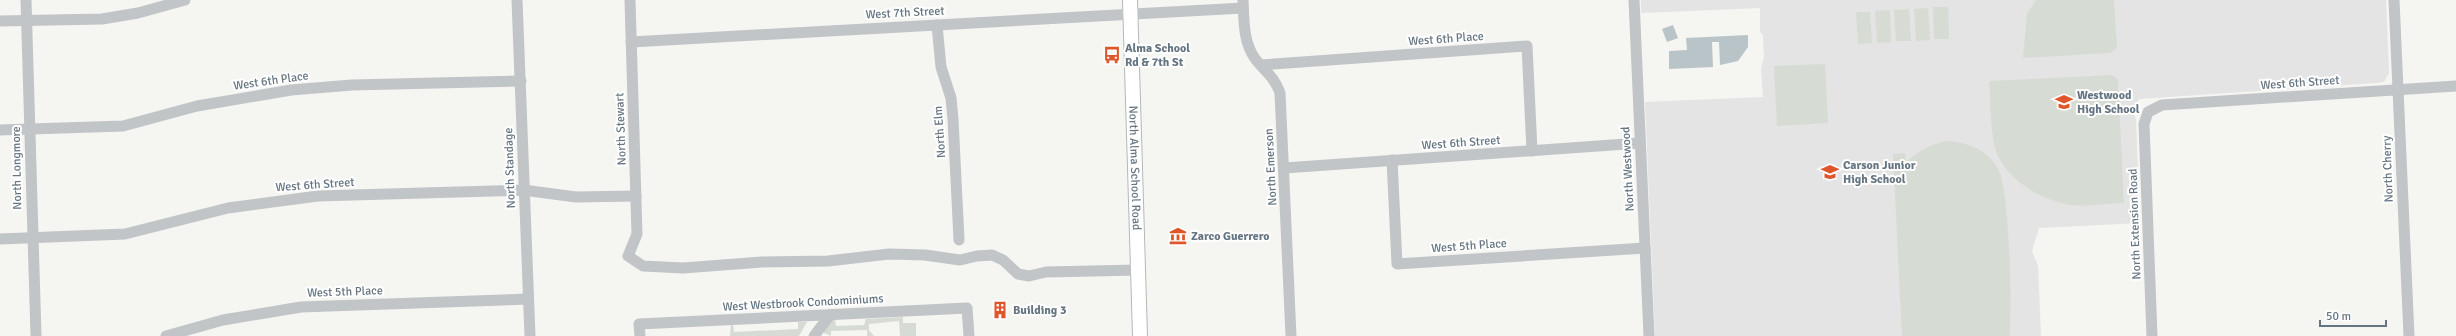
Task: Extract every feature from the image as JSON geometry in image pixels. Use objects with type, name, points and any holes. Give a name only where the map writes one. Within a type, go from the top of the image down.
[{"type":"main road","name":"North Alma School Road","points":[[1130,0],[1140,336]]},
{"type":"street","name":"North Longmore","points":[[26,0],[36,336]]},
{"type":"street","points":[[0,21],[120,16],[185,0]]},
{"type":"street","name":"North Standage","points":[[517,0],[521,81],[523,190],[530,336]]},
{"type":"street","name":"North Stewart","points":[[630,0],[637,234],[628,256],[643,266],[683,268],[762,262],[828,261],[889,254],[925,255],[960,260],[977,256],[992,255],[1003,260],[1018,274],[1029,276],[1046,272],[1138,270]]},
{"type":"street","name":"North Westwood","points":[[1634,0],[1649,336]]},
{"type":"street","name":"North Cherry","points":[[2394,0],[2409,336]]},
{"type":"street","name":"West 7th Street","points":[[632,42],[1130,15],[1243,4]]},
{"type":"street","name":"North Emerson","points":[[1243,4],[1248,48],[1261,65],[1275,79],[1280,93],[1291,336]]},
{"type":"street","name":"North Elm","points":[[937,25],[941,67],[952,105],[958,240]]},
{"type":"street","name":"West 6th Place","points":[[1261,65],[1527,46],[1532,151]]},
{"type":"street","name":"West 6th Place","points":[[0,130],[123,126],[197,106],[291,90],[352,86],[521,81]]},
{"type":"street","name":"West 6th Street","points":[[2148,112],[2162,105],[2456,86]]},
{"type":"street","name":"North Extension Road","points":[[2148,112],[2144,124],[2152,336]]},
{"type":"street","name":"West 6th Street","points":[[1284,168],[1640,143]]},
{"type":"street","name":"West 5th Place","points":[[1392,160],[1397,264],[1645,248]]},
{"type":"street","name":"West 6th Street","points":[[0,239],[125,234],[228,208],[310,197],[523,190],[576,198],[636,196]]},
{"type":"street","name":"West 5th Place","points":[[166,336],[223,320],[301,307],[528,299]]},
{"type":"street","name":"West Westbrook Condominiums","points":[[640,336],[639,324],[967,308],[969,336]]},
{"type":"street","points":[[814,336],[830,315]]},
{"type":"shaded area","name":"Carson Junior High School","points":[[1641,0],[2386,0],[2389,73],[2384,82],[2377,83],[2139,99],[2133,110],[2136,120],[2140,223],[2039,228],[2032,251],[2038,266],[2041,336],[1655,336],[1645,102],[1763,97],[1761,69],[1764,57],[1763,35],[1760,32],[1760,8],[1641,13]]},
{"type":"shaded area","points":[[2036,0],[2114,0],[2117,48],[2110,53],[2023,58],[2027,14]]},
{"type":"shaded area","points":[[1933,7],[1948,7],[1949,39],[1934,39]]},
{"type":"shaded area","points":[[1928,8],[1930,40],[1916,41],[1914,9]]},
{"type":"shaded area","points":[[1909,9],[1911,41],[1896,41],[1894,10]]},
{"type":"shaded area","points":[[1890,10],[1891,42],[1877,43],[1875,11]]},
{"type":"shaded area","points":[[1856,12],[1870,12],[1872,43],[1858,44]]},
{"type":"shaded area","points":[[1673,25],[1678,38],[1667,42],[1662,29]]},
{"type":"shaded area","points":[[1748,35],[1748,47],[1738,61],[1720,65],[1719,42],[1712,42],[1713,67],[1669,69],[1669,51],[1687,50],[1686,38]]},
{"type":"shaded area","points":[[1825,64],[1828,123],[1777,126],[1774,66]]},
{"type":"shaded area","points":[[2112,75],[2118,80],[2124,203],[2085,206],[2060,203],[2037,193],[2015,179],[2000,159],[1995,148],[1991,123],[1989,81]]},
{"type":"shaded area","points":[[1946,141],[1962,143],[1977,148],[1990,158],[1999,171],[2008,225],[2011,303],[2009,336],[1902,336],[1893,154],[1905,153],[1906,163],[1924,149],[1934,144]]},
{"type":"shaded area","points":[[903,317],[903,323],[916,323],[916,336],[900,336],[899,321],[869,324],[869,330],[874,336],[867,336],[867,330],[831,331],[831,336],[822,332],[832,320],[835,319],[836,326],[864,325],[866,319]]},
{"type":"shaded area","points":[[798,322],[807,322],[799,336],[730,336],[731,325],[733,325],[734,332],[798,329]]},
{"type":"place","name":"Alma School Rd & 7th St","points":[[1112,55]]},
{"type":"place","name":"Westwood High School","points":[[2064,102]]},
{"type":"place","name":"Carson Junior High School","points":[[1830,172]]},
{"type":"place","name":"Zarco Guerrero","points":[[1178,236]]},
{"type":"place","name":"Building 3","points":[[1000,310]]}]
